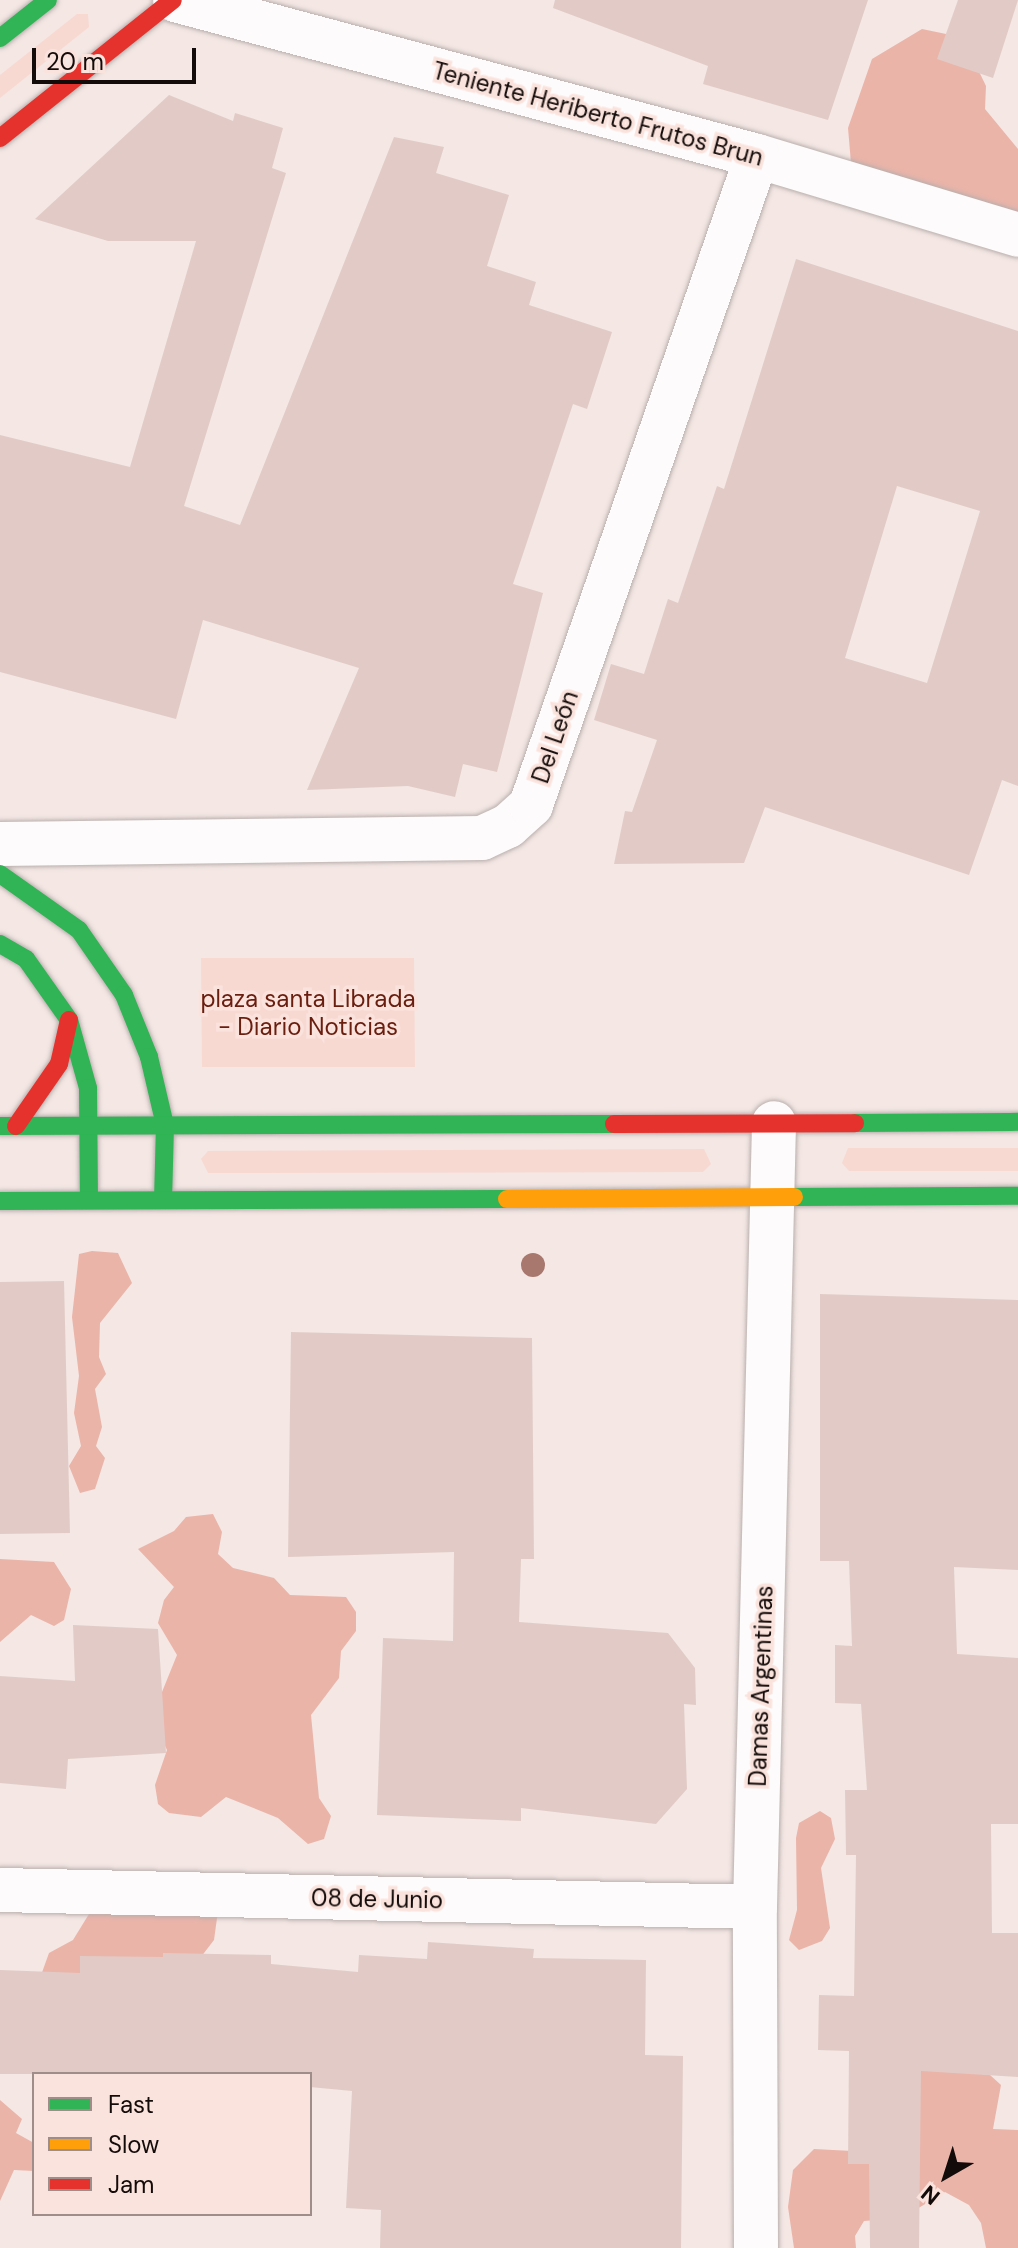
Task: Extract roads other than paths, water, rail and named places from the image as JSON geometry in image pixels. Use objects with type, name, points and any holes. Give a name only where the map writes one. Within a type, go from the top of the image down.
[{"type":"main road","points":[[0,38],[48,0]]},
{"type":"main road","points":[[0,138],[174,0]]},
{"type":"main road","points":[[0,874],[53,907],[103,961],[149,1057],[165,1125],[163,1200]]},
{"type":"main road","points":[[0,944],[26,959],[69,1020],[88,1088],[89,1200]]},
{"type":"main road","points":[[8,1126],[59,1064],[69,1020]]},
{"type":"main road","points":[[8,1126],[1018,1122]]},
{"type":"main road","points":[[0,1201],[1018,1196]]},
{"type":"street","name":"Teniente Heriberto Frutos Brun","points":[[174,0],[757,156],[1018,235]]},
{"type":"street","name":"Del León","points":[[0,844],[482,838],[519,816],[531,805],[757,156]]},
{"type":"street","name":"Damas Argentinas","points":[[756,2248],[755,1907],[775,1197],[774,1123]]},
{"type":"street","name":"08 de Junio","points":[[0,1890],[755,1907]]},
{"type":"park label","name":"plaza santa Librada - Diario Noticias","points":[[308,1013]]}]
